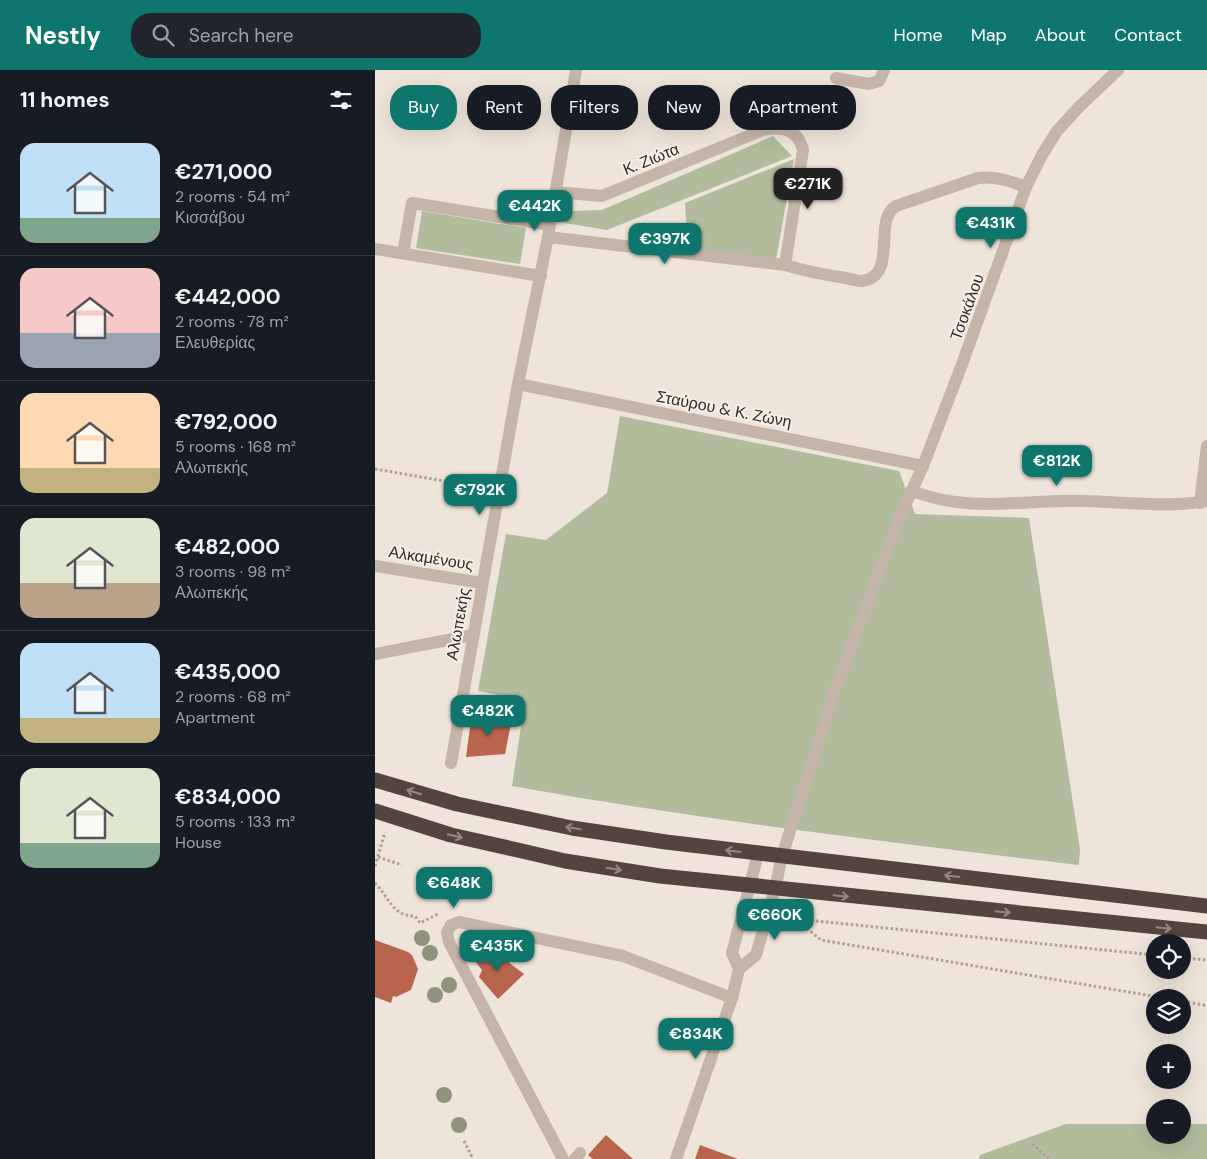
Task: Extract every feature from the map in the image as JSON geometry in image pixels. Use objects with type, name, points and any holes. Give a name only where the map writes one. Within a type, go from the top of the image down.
[{"type":"highway","points":[[375,780],[457,804],[556,824],[656,841],[1207,906]]},
{"type":"highway","points":[[375,811],[451,835],[565,861],[659,876],[750,887],[1207,932]]},
{"type":"street","name":"Αλωπεκής","points":[[451,762],[518,384],[541,276],[576,70]]},
{"type":"street","points":[[836,78],[869,84],[879,81],[883,70]]},
{"type":"street","name":"Τσοκάλου","points":[[739,969],[756,955],[775,889],[782,856],[834,693],[897,523],[923,466],[988,296],[1026,188],[1042,155],[1057,131],[1079,106],[1119,70]]},
{"type":"street","name":"Κ. Ζιώτα","points":[[556,192],[602,196],[763,130],[771,128],[789,130],[796,135],[803,150],[785,265]]},
{"type":"street","points":[[403,253],[412,203],[549,231],[785,265],[816,274],[862,281],[877,273],[882,262],[887,217],[890,209],[978,178],[1004,179],[1026,188]]},
{"type":"street","points":[[375,249],[541,276]]},
{"type":"street","name":"Σταύρου & Κ. Ζώνη","points":[[518,384],[923,466]]},
{"type":"street","points":[[912,491],[938,500],[965,504],[1084,501],[1203,502],[1207,446]]},
{"type":"street","name":"Αλκαμένους","points":[[375,566],[482,583]]},
{"type":"street","points":[[375,654],[473,634]]},
{"type":"street","points":[[676,1159],[731,998],[739,969],[733,953],[758,854]]},
{"type":"street","points":[[563,1159],[449,942],[447,932],[451,925],[459,922],[623,956],[731,998]]},
{"type":"path","points":[[375,469],[499,490]]},
{"type":"path","points":[[375,866],[385,832]]},
{"type":"path","points":[[378,857],[402,865]]},
{"type":"path","points":[[375,883],[384,892],[396,910],[408,916],[415,916],[420,922],[442,912]]},
{"type":"path","points":[[1146,954],[795,919],[821,940],[1146,995]]},
{"type":"path","points":[[1191,959],[1207,960]]},
{"type":"path","points":[[1191,1003],[1207,1006]]},
{"type":"path","points":[[464,1141],[473,1159]]},
{"type":"path","points":[[1032,1144],[1049,1159]]},
{"type":"green space","points":[[773,136],[792,156],[607,230],[565,223],[573,211],[602,210]]},
{"type":"green space","points":[[794,159],[776,260],[688,249],[685,203]]},
{"type":"green space","points":[[422,211],[526,228],[520,264],[416,248]]},
{"type":"green space","points":[[620,416],[899,471],[915,514],[1029,518],[1080,849],[1079,865],[724,820],[512,786],[525,700],[478,691],[506,534],[546,540],[607,493]]},
{"type":"green space","points":[[1066,1124],[1146,1124],[1146,1144],[1191,1144],[1191,1124],[1207,1124],[1207,1159],[979,1159],[980,1155]]},
{"type":"building","points":[[512,718],[505,754],[466,757],[471,720]]},
{"type":"building","points":[[375,940],[408,952],[412,955],[418,969],[411,990],[396,997],[393,996],[391,1003],[375,997]]},
{"type":"building","points":[[487,946],[524,974],[498,999],[479,977],[482,970],[474,960]]},
{"type":"building","points":[[606,1135],[633,1159],[593,1159],[588,1155]]},
{"type":"building","points":[[700,1145],[738,1159],[695,1159]]}]
